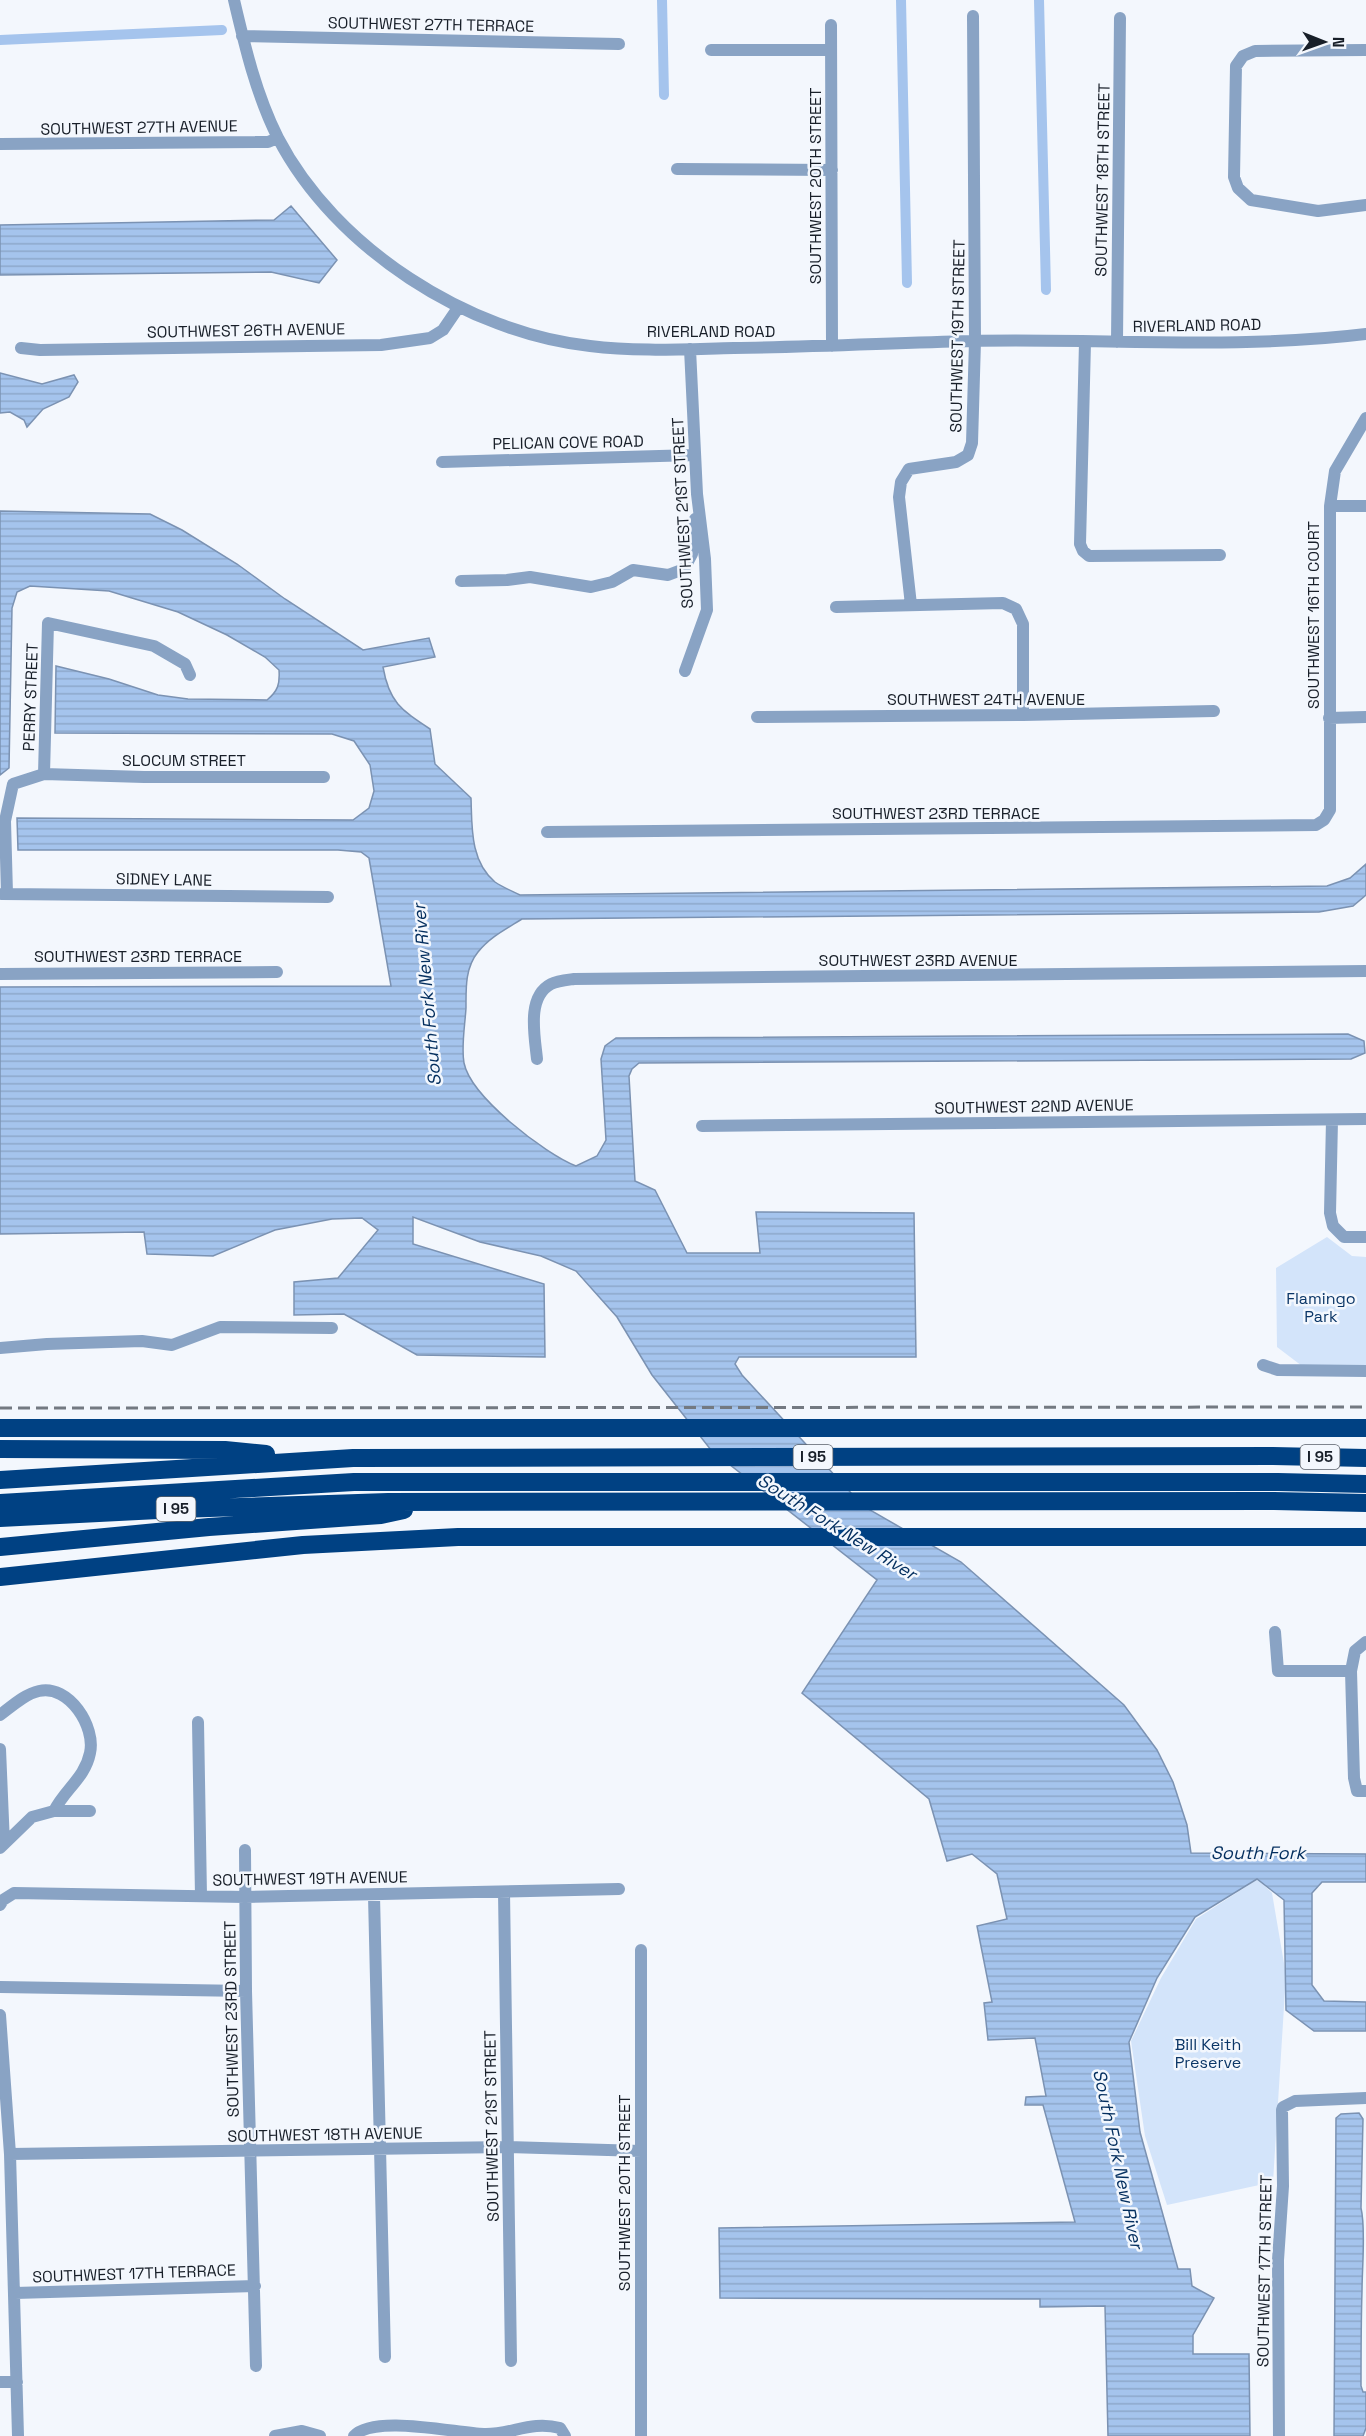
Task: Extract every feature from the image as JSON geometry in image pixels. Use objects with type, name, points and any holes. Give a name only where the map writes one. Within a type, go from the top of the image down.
[{"type":"highway","points":[[0,1428],[1366,1428]]},
{"type":"highway","points":[[0,1450],[225,1450],[324,1459]]},
{"type":"highway","name":"I 95","points":[[0,1480],[324,1459],[353,1470],[1273,1462],[1366,1458]]},
{"type":"highway","points":[[1273,1462],[1366,1470]]},
{"type":"highway","points":[[0,1488],[317,1467],[353,1470],[798,1481],[1366,1484]]},
{"type":"highway","points":[[0,1503],[353,1470]]},
{"type":"highway","points":[[0,1547],[220,1526],[353,1510],[381,1515],[443,1502],[1274,1501],[1366,1503]]},
{"type":"highway","name":"I 95","points":[[0,1518],[167,1509],[353,1510]]},
{"type":"highway","points":[[0,1577],[339,1542],[495,1537],[1366,1537]]},
{"type":"street","name":"RIVERLAND ROAD","points":[[234,0],[256,85],[278,138],[320,198],[348,228],[410,279],[458,308],[510,328],[589,346],[690,349],[975,341],[1295,340],[1366,335]]},
{"type":"street","name":"SOUTHWEST 19TH STREET","points":[[911,605],[899,497],[901,482],[909,468],[956,462],[968,455],[972,443],[975,341],[973,16]]},
{"type":"street","name":"SOUTHWEST 18TH STREET","points":[[1117,342],[1120,18]]},
{"type":"street","name":"SOUTHWEST 20TH STREET","points":[[831,25],[832,346]]},
{"type":"street","name":"SOUTHWEST 27TH TERRACE","points":[[242,36],[619,44]]},
{"type":"street","points":[[711,50],[831,50]]},
{"type":"street","points":[[1366,50],[1255,51],[1243,56],[1236,66],[1234,177],[1238,188],[1251,200],[1318,211],[1366,205]]},
{"type":"street","name":"SOUTHWEST 27TH AVENUE","points":[[0,144],[268,142],[278,138]]},
{"type":"street","points":[[677,169],[832,170]]},
{"type":"street","name":"SOUTHWEST 26TH AVENUE","points":[[21,348],[40,350],[381,345],[430,338],[443,330],[458,308]]},
{"type":"street","points":[[1085,342],[1080,544],[1083,551],[1089,556],[1220,555]]},
{"type":"street","name":"SOUTHWEST 21ST STREET","points":[[685,671],[707,610],[705,559],[697,494],[690,349]]},
{"type":"street","name":"SOUTHWEST 16TH COURT","points":[[1324,820],[1330,810],[1330,506],[1335,471],[1366,418]]},
{"type":"street","name":"PELICAN COVE ROAD","points":[[442,462],[695,455]]},
{"type":"street","points":[[461,581],[530,577],[591,587],[612,582],[633,570],[668,575],[684,569],[692,554],[697,494]]},
{"type":"street","points":[[1330,506],[1366,506]]},
{"type":"street","points":[[836,607],[1003,603],[1016,609],[1023,624],[1023,716]]},
{"type":"street","name":"PERRY STREET","points":[[4,894],[2,821],[13,784],[44,774],[48,623],[154,646],[185,664],[190,675]]},
{"type":"street","name":"SOUTHWEST 24TH AVENUE","points":[[757,717],[1023,716],[1214,711]]},
{"type":"street","points":[[1329,718],[1366,717]]},
{"type":"street","name":"SLOCUM STREET","points":[[44,774],[144,777],[324,777]]},
{"type":"street","name":"SOUTHWEST 23RD TERRACE","points":[[547,832],[1316,825],[1324,820]]},
{"type":"street","name":"SIDNEY LANE","points":[[4,894],[328,897]]},
{"type":"street","name":"SOUTHWEST 23RD AVENUE","points":[[537,1059],[534,1018],[539,997],[550,984],[574,979],[1366,971]]},
{"type":"street","name":"SOUTHWEST 23RD TERRACE","points":[[0,974],[277,972]]},
{"type":"street","name":"SOUTHWEST 22ND AVENUE","points":[[702,1126],[1366,1119]]},
{"type":"street","points":[[1332,1120],[1330,1213],[1333,1226],[1344,1237],[1366,1237]]},
{"type":"street","points":[[0,1348],[142,1341],[172,1345],[220,1328],[332,1328]]},
{"type":"street","points":[[1263,1365],[1278,1370],[1366,1371]]},
{"type":"street","points":[[1275,1632],[1278,1671],[1351,1671]]},
{"type":"street","points":[[1361,1791],[1354,1778],[1351,1671],[1355,1651],[1366,1642]]},
{"type":"street","points":[[0,1715],[23,1698],[40,1690],[56,1692],[85,1718],[92,1743],[85,1771],[61,1798],[54,1811]]},
{"type":"street","points":[[198,1722],[201,1896]]},
{"type":"street","points":[[0,1749],[2,1846]]},
{"type":"street","points":[[2,1846],[32,1817],[54,1811],[90,1811]]},
{"type":"street","name":"SOUTHWEST 23RD STREET","points":[[245,1850],[246,1991],[256,2366]]},
{"type":"street","name":"SOUTHWEST 19TH AVENUE","points":[[1,1903],[14,1893],[245,1897],[619,1889]]},
{"type":"street","name":"SOUTHWEST 21ST STREET","points":[[504,1892],[511,2361]]},
{"type":"street","points":[[374,1896],[385,2356]]},
{"type":"street","name":"SOUTHWEST 20TH STREET","points":[[641,1950],[641,2436]]},
{"type":"street","points":[[0,1987],[246,1991]]},
{"type":"street","points":[[0,2015],[10,2154],[18,2436]]},
{"type":"street","name":"SOUTHWEST 17TH STREET","points":[[1279,2436],[1278,2260],[1283,2186],[1281,2114],[1283,2107],[1295,2101],[1366,2098]]},
{"type":"street","name":"SOUTHWEST 18TH AVENUE","points":[[10,2154],[508,2147],[640,2151]]},
{"type":"street","name":"SOUTHWEST 17TH TERRACE","points":[[15,2293],[255,2286]]},
{"type":"street","points":[[0,2382],[16,2382]]},
{"type":"street","points":[[354,2436],[358,2431],[370,2427],[437,2427],[487,2434],[547,2424],[560,2428],[565,2436]]},
{"type":"street","points":[[275,2436],[302,2431],[320,2436]]},
{"type":"green space","name":"Flamingo Park","points":[[1327,1237],[1352,1256],[1366,1257],[1366,1366],[1302,1366],[1277,1347],[1276,1268]]},
{"type":"green space","name":"Bill Keith Preserve","points":[[1258,1879],[1272,1893],[1286,1975],[1273,2182],[1167,2205],[1145,2136],[1131,2041],[1161,1978],[1196,1919]]},
{"type":"water","points":[[291,206],[337,260],[319,283],[271,272],[0,275],[0,225],[274,220]]},
{"type":"water","points":[[0,373],[42,384],[74,375],[78,382],[69,397],[43,409],[27,427],[24,420],[10,412],[0,413]]},
{"type":"water","name":"South Fork New River","points":[[0,511],[150,514],[182,530],[237,564],[285,599],[363,650],[429,638],[435,657],[383,667],[389,689],[404,710],[430,729],[435,764],[471,798],[474,843],[487,874],[498,884],[520,895],[1327,886],[1350,878],[1366,864],[1366,895],[1353,906],[1319,912],[522,919],[493,938],[478,952],[468,971],[466,986],[463,1050],[464,1063],[470,1077],[480,1092],[511,1123],[546,1150],[576,1166],[597,1156],[606,1140],[601,1059],[605,1046],[616,1038],[1348,1034],[1364,1041],[1365,1053],[1351,1059],[639,1063],[632,1069],[629,1076],[635,1181],[655,1190],[687,1253],[760,1253],[756,1212],[914,1213],[916,1357],[739,1357],[735,1364],[742,1375],[863,1506],[961,1562],[1124,1705],[1157,1750],[1173,1782],[1187,1825],[1191,1853],[1366,1854],[1366,1882],[1322,1882],[1312,1893],[1312,1985],[1324,2001],[1366,2002],[1366,2031],[1314,2031],[1286,2010],[1284,1900],[1257,1879],[1195,1917],[1157,1978],[1129,2042],[1140,2132],[1178,2269],[1190,2269],[1192,2286],[1214,2298],[1193,2335],[1193,2354],[1249,2354],[1250,2436],[1108,2436],[1105,2306],[1040,2307],[1040,2299],[720,2298],[719,2228],[1075,2222],[1043,2105],[1025,2105],[1026,2097],[1046,2096],[1035,2038],[988,2040],[984,2003],[992,2002],[977,1926],[1007,1919],[997,1874],[972,1854],[947,1861],[929,1799],[802,1693],[877,1580],[711,1450],[652,1375],[617,1317],[576,1271],[541,1256],[480,1242],[413,1217],[413,1244],[544,1284],[545,1357],[417,1355],[344,1314],[294,1315],[294,1282],[338,1278],[378,1230],[362,1218],[332,1219],[275,1230],[213,1256],[147,1254],[144,1232],[0,1234],[0,987],[391,986],[369,858],[361,852],[338,850],[18,850],[17,818],[353,820],[369,808],[374,791],[370,765],[354,741],[332,734],[55,733],[56,666],[109,679],[158,695],[188,699],[267,700],[278,687],[279,670],[265,657],[227,635],[178,612],[109,591],[30,586],[17,592],[12,608],[9,768],[0,775]]},
{"type":"water","points":[[1359,2113],[1363,2119],[1361,2208],[1364,2237],[1361,2386],[1363,2392],[1366,2392],[1366,2428],[1363,2436],[1334,2436],[1336,2118],[1341,2114]]},
{"type":"waterway","points":[[662,0],[664,95]]},
{"type":"waterway","points":[[901,0],[907,283]]},
{"type":"waterway","points":[[1039,0],[1046,290]]},
{"type":"waterway","points":[[0,40],[222,30]]},
{"type":"railway","points":[[0,1408],[1366,1407]]},
{"type":"water label","name":"South Fork","points":[[1258,1853]]}]
